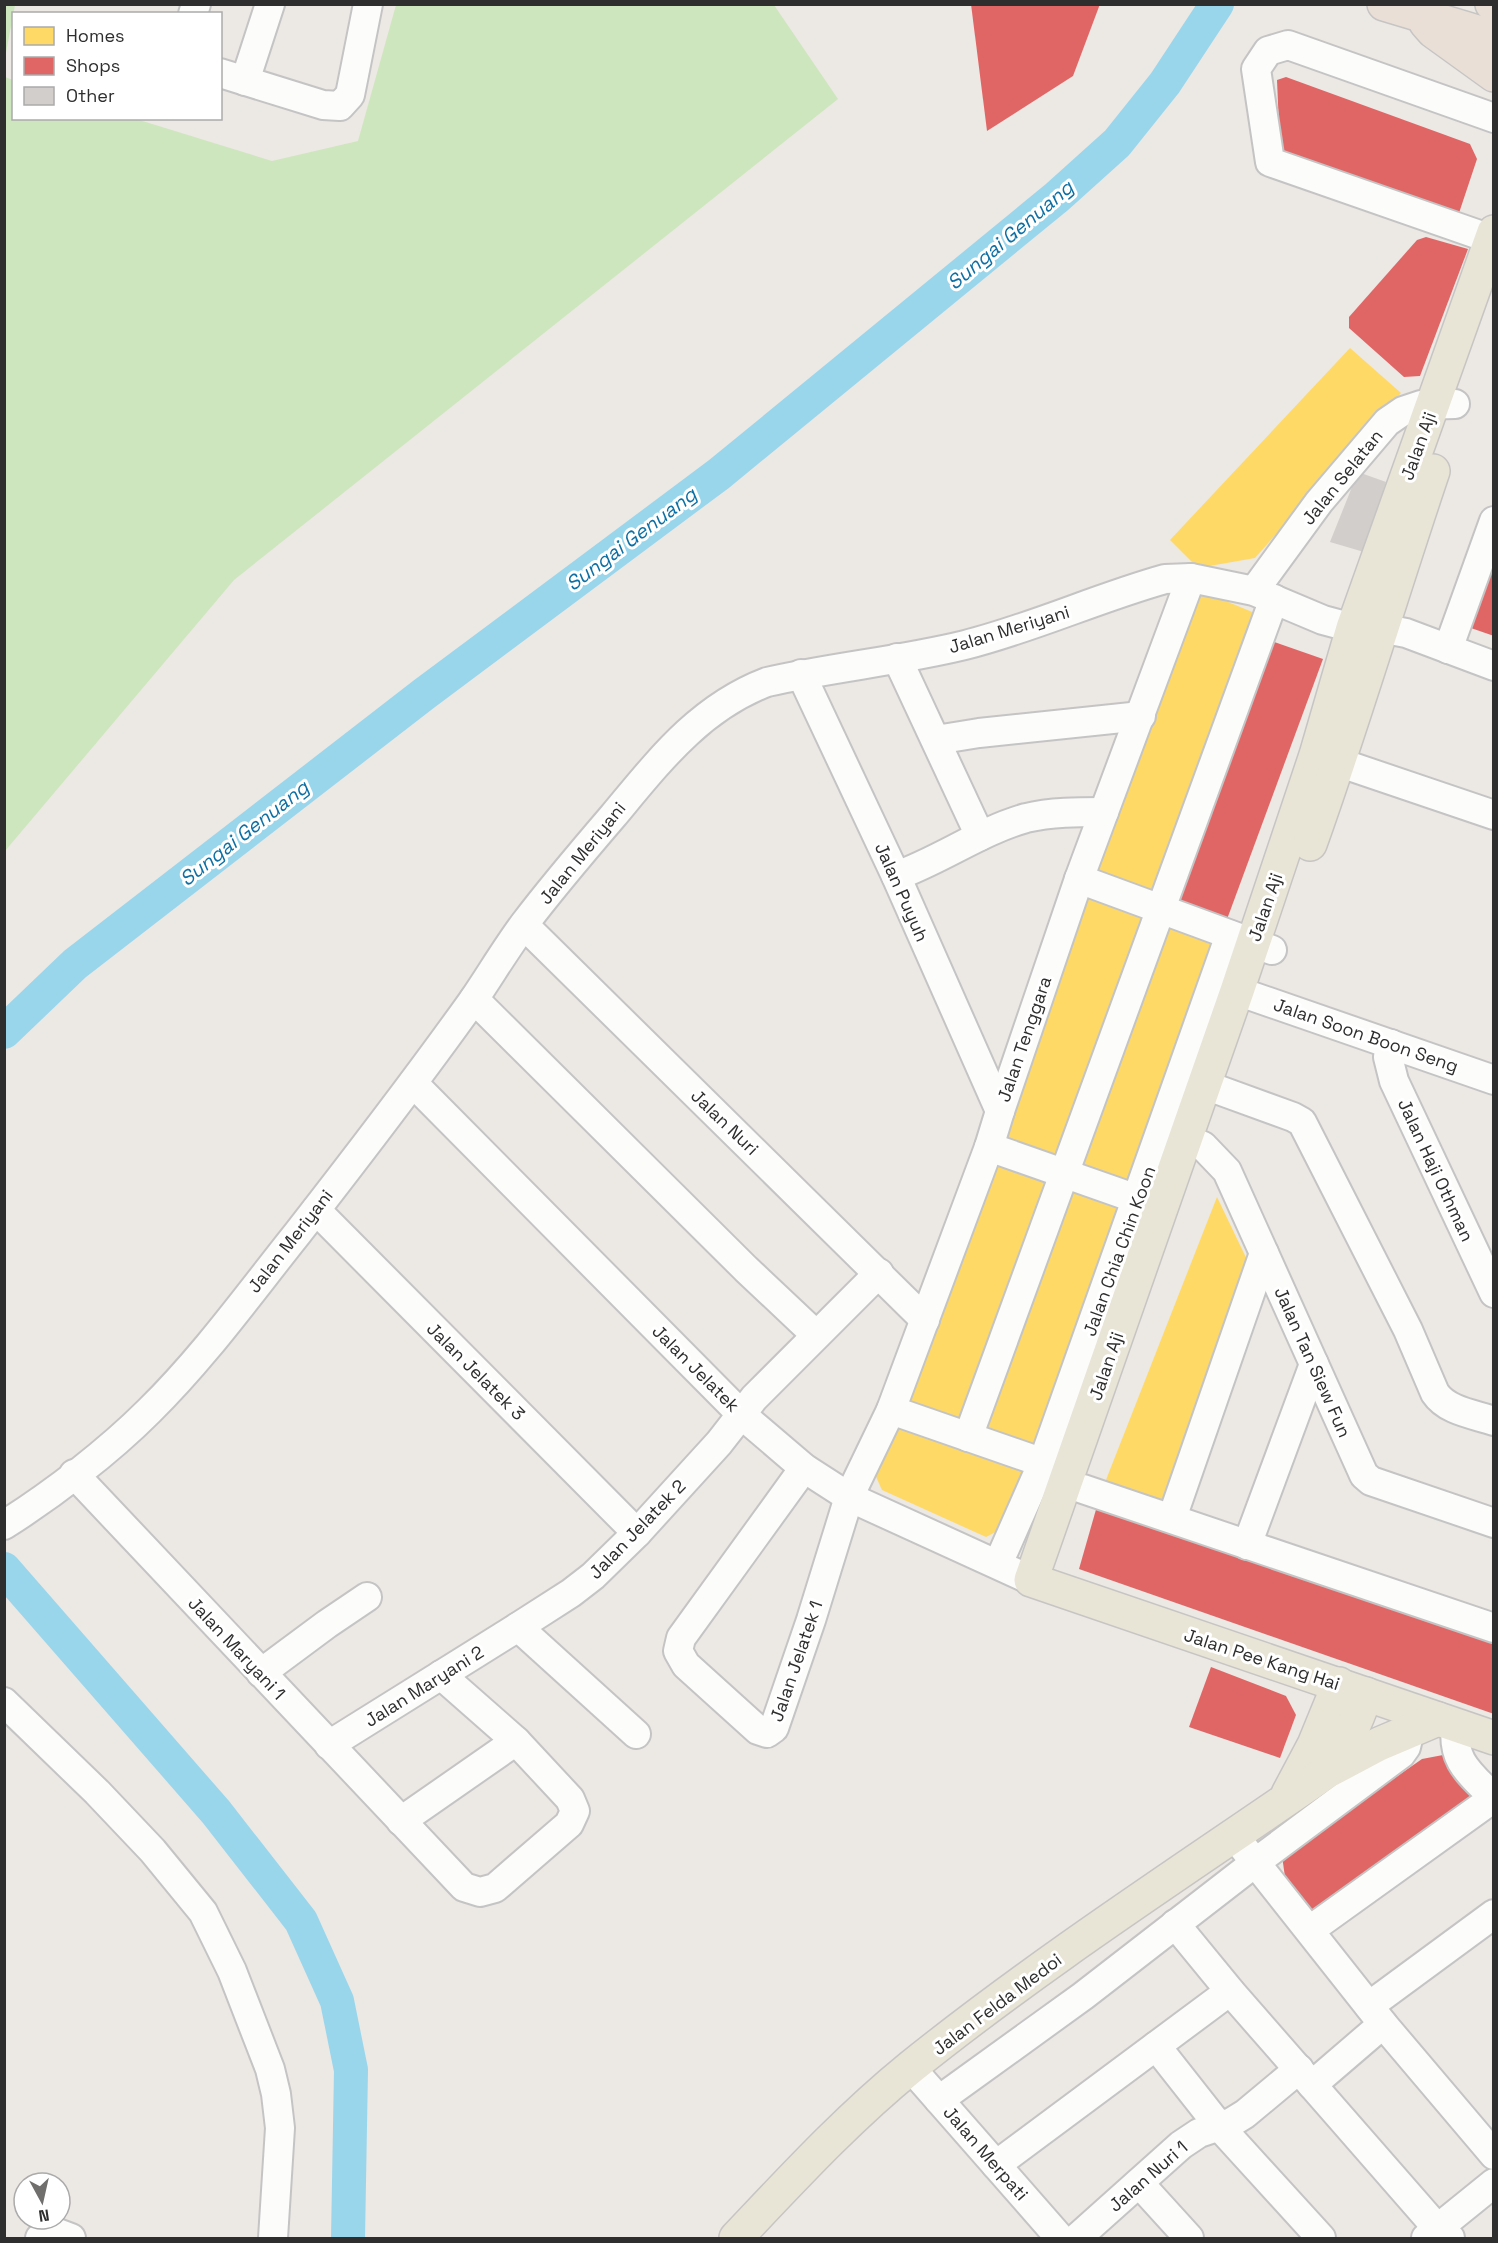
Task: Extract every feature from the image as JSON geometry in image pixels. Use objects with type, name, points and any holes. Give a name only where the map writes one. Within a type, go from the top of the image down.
[{"type":"highway","points":[[1384,4],[1494,37]]},
{"type":"highway","points":[[1420,15],[1434,32],[1494,75]]},
{"type":"main road","name":"Jalan Aji","points":[[1040,1584],[1065,1474],[1214,1088],[1247,993],[1251,942],[1328,758],[1367,628],[1444,404],[1492,235]]},
{"type":"main road","name":"Jalan Aji","points":[[1444,404],[1494,289]]},
{"type":"main road","name":"Jalan Pee Kang Hai","points":[[1040,1584],[1353,1689],[1435,1724],[1494,1738]]},
{"type":"main road","points":[[1302,1672],[1320,1759]]},
{"type":"main road","points":[[1320,1759],[1353,1689]]},
{"type":"main road","points":[[1320,1759],[1435,1724]]},
{"type":"main road","name":"Jalan Felda Medoi","points":[[736,2238],[813,2157],[865,2107],[911,2068],[1077,1944],[1284,1801],[1300,1776],[1320,1759]]},
{"type":"street","points":[[270,4],[233,77],[323,105],[340,106],[350,95],[368,4]]},
{"type":"street","points":[[1492,235],[1270,162],[1256,69],[1268,51],[1288,45],[1494,118]]},
{"type":"street","name":"Jalan Selatan","points":[[968,1437],[1161,909],[1264,595],[1319,502],[1387,422],[1402,411],[1420,405],[1444,404]]},
{"type":"street","points":[[1448,649],[1494,521]]},
{"type":"street","name":"Jalan Meriyani","points":[[12,1520],[123,1435],[168,1391],[222,1328],[316,1210],[413,1083],[524,925],[570,866],[658,762],[693,727],[722,704],[744,691],[767,682],[801,674],[966,645],[1010,632],[1138,586],[1165,579],[1191,578],[1264,595],[1323,620],[1406,633],[1494,666]]},
{"type":"street","name":"Jalan Tenggara","points":[[849,1497],[891,1410],[925,1320],[989,1147],[1079,879],[1191,578]]},
{"type":"street","points":[[897,658],[980,836]]},
{"type":"street","name":"Jalan Puyuh","points":[[801,674],[896,876],[1000,1111]]},
{"type":"street","points":[[936,740],[979,733],[1141,716]]},
{"type":"street","points":[[1328,758],[1494,815]]},
{"type":"street","points":[[896,876],[980,836],[1028,818],[1056,813],[1104,812]]},
{"type":"street","points":[[1079,879],[1251,942]]},
{"type":"street","name":"Jalan Nuri","points":[[524,925],[925,1320]]},
{"type":"street","name":"Jalan Chia Chin Koon","points":[[999,1564],[1065,1474],[1137,1199],[1251,942]]},
{"type":"street","name":"Jalan Soon Boon Seng","points":[[1247,993],[1494,1080]]},
{"type":"street","points":[[474,999],[746,1269],[816,1335]]},
{"type":"street","name":"Jalan Haji Othman","points":[[1391,1044],[1388,1058],[1394,1081],[1494,1293]]},
{"type":"street","name":"Jalan Jelatek","points":[[413,1083],[742,1415],[804,1468],[849,1497],[1040,1584]]},
{"type":"street","points":[[1214,1088],[1302,1122],[1408,1330],[1435,1393],[1450,1407],[1494,1421]]},
{"type":"street","name":"Jalan Tan Siew Fun","points":[[1195,1142],[1227,1172],[1364,1475],[1371,1481],[1494,1523]]},
{"type":"street","points":[[989,1147],[1137,1199]]},
{"type":"street","name":"Jalan Jelatek 3","points":[[316,1210],[637,1533]]},
{"type":"street","points":[[1172,1518],[1264,1253]]},
{"type":"street","name":"Jalan Jelatek 2","points":[[518,1627],[593,1576],[637,1533],[742,1415],[754,1398],[879,1273]]},
{"type":"street","points":[[1247,1545],[1314,1364]]},
{"type":"street","points":[[891,1410],[1065,1474],[1172,1518],[1494,1628]]},
{"type":"street","name":"Jalan Jelatek 1","points":[[804,1468],[681,1638],[678,1651],[686,1665],[758,1730],[766,1733],[774,1728],[811,1620],[849,1497]]},
{"type":"street","name":"Jalan Maryani 1","points":[[74,1474],[464,1887],[480,1892],[495,1888],[569,1824],[575,1811],[570,1799],[516,1741]]},
{"type":"street","points":[[261,1673],[367,1597]]},
{"type":"street","points":[[518,1627],[636,1734]]},
{"type":"street","name":"Jalan Maryani 2","points":[[329,1745],[518,1627]]},
{"type":"street","points":[[401,1821],[516,1741],[441,1675]]},
{"type":"street","points":[[4,1702],[97,1792],[153,1851],[202,1912],[213,1932],[232,1971],[270,2069],[276,2094],[280,2128],[273,2238]]},
{"type":"street","points":[[939,2100],[1083,1996],[1256,1862],[1401,1754],[1435,1724],[1454,1739],[1457,1754],[1465,1767],[1494,1798],[1310,1930]]},
{"type":"street","points":[[1233,1835],[1376,2015],[1494,2155]]},
{"type":"street","points":[[1175,1924],[1438,2235],[1494,2183]]},
{"type":"street","name":"Jalan Nuri 1","points":[[1077,2238],[1181,2145],[1199,2133],[1245,2114],[1306,2077],[1376,2015],[1489,1927]]},
{"type":"street","points":[[996,2165],[1230,1991]]},
{"type":"street","points":[[1156,2046],[1219,2126],[1321,2238]]},
{"type":"street","name":"Jalan Merpati","points":[[911,2068],[1060,2238]]},
{"type":"street","points":[[1139,2183],[1188,2238]]},
{"type":"street","points":[[40,2238],[55,2232],[71,2238]]},
{"type":"green space","points":[[4,5],[15,5],[5,58]]},
{"type":"green space","points":[[396,5],[774,5],[838,99],[234,580],[5,851],[5,77],[12,80],[12,120],[139,120],[272,161],[358,141]]},
{"type":"building: Homes","points":[[1350,348],[1401,393],[1255,558],[1198,568],[1170,540]]},
{"type":"building: Homes","points":[[1199,590],[1262,616],[1155,892],[1094,874]]},
{"type":"building: Homes","points":[[1089,888],[1150,910],[1060,1161],[1001,1142]]},
{"type":"building: Homes","points":[[1161,913],[1222,936],[1132,1190],[1072,1168]]},
{"type":"building: Homes","points":[[994,1154],[1055,1177],[966,1427],[902,1405]]},
{"type":"building: Homes","points":[[1068,1180],[1126,1205],[1038,1452],[976,1429]]},
{"type":"building: Homes","points":[[1217,1197],[1251,1268],[1167,1506],[1104,1485]]},
{"type":"building: Homes","points":[[899,1422],[1030,1471],[1011,1524],[986,1537],[882,1490],[873,1470]]},
{"type":"building: Shops","points":[[971,4],[1100,4],[1073,76],[987,131]]},
{"type":"building: Shops","points":[[1286,77],[1470,144],[1477,159],[1458,216],[1280,150],[1277,80]]},
{"type":"building: Shops","points":[[1426,237],[1468,249],[1420,376],[1404,377],[1349,328],[1349,317],[1417,240]]},
{"type":"building: Shops","points":[[1494,556],[1494,636],[1468,627]]},
{"type":"building: Shops","points":[[1266,639],[1323,659],[1226,922],[1169,902]]},
{"type":"building: Shops","points":[[1097,1506],[1494,1637],[1494,1714],[1079,1569]]},
{"type":"building: Shops","points":[[1211,1667],[1286,1696],[1296,1715],[1280,1758],[1189,1727]]},
{"type":"building: Shops","points":[[1443,1755],[1475,1796],[1313,1912],[1285,1877],[1282,1856],[1422,1759]]},
{"type":"building: Other","points":[[1358,472],[1386,482],[1364,552],[1330,542]]},
{"type":"waterway","name":"Sungai Genuang","points":[[4,1032],[75,964],[424,694],[719,474],[1057,197],[1117,143],[1165,83],[1217,4]]},
{"type":"waterway","points":[[4,1569],[216,1812],[301,1921],[337,2001],[351,2070],[348,2238]]}]
